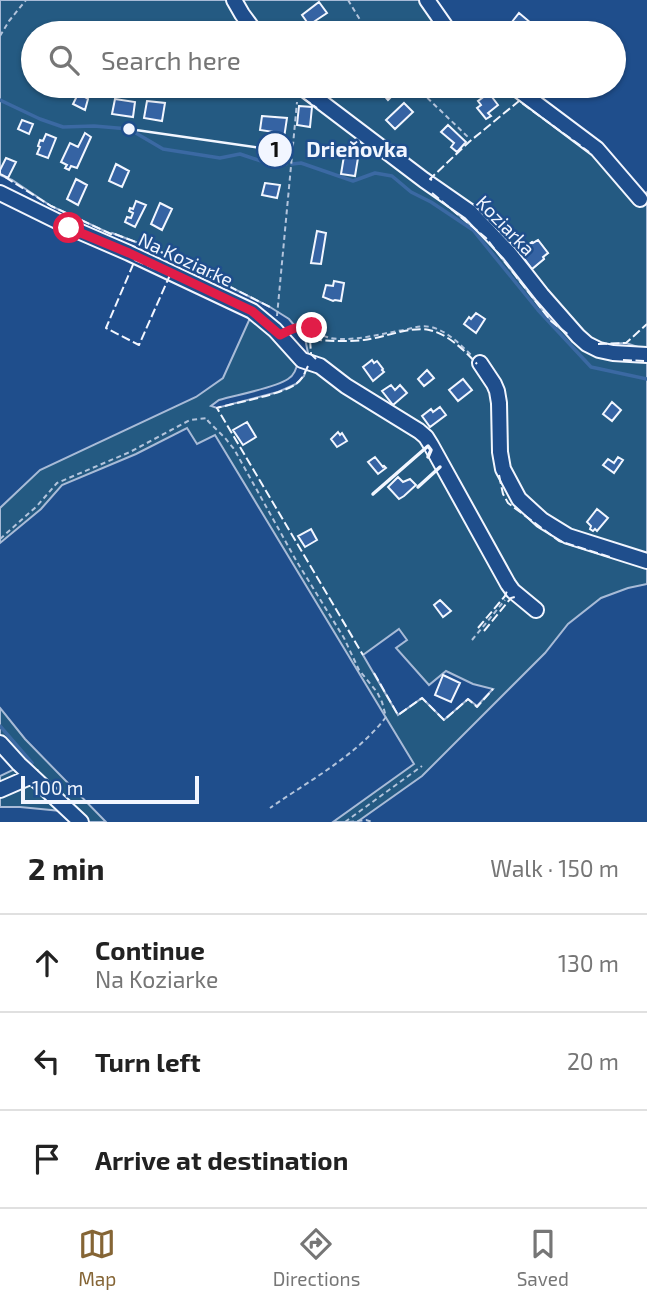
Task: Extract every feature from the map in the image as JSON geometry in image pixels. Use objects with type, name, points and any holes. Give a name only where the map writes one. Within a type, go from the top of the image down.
[{"type":"street","points":[[234,0],[247,21]]},
{"type":"street","points":[[427,0],[442,21]]},
{"type":"street","name":"Koziarka","points":[[305,98],[470,212],[587,344],[613,353],[647,355]]},
{"type":"street","points":[[529,98],[597,149],[639,199]]},
{"type":"street","name":"Na Koziarke","points":[[0,193],[69,228],[252,311],[278,333],[302,360],[320,366],[346,386],[419,431],[426,437],[501,573],[513,591],[536,610]]},
{"type":"street","points":[[480,363],[497,391],[499,452],[508,481],[519,499],[553,528],[568,536],[643,560]]},
{"type":"street","points":[[0,743],[81,822]]},
{"type":"street","points":[[0,790],[32,776]]},
{"type":"path","points":[[0,36],[26,0]]},
{"type":"path","points":[[348,0],[361,21]]},
{"type":"path","points":[[234,21],[242,14]]},
{"type":"path","points":[[298,98],[278,333],[302,326],[341,340],[413,327],[429,327],[452,337],[480,363]]},
{"type":"path","points":[[427,98],[469,138]]},
{"type":"path","points":[[0,539],[37,506],[57,483],[130,452],[190,420],[207,418],[234,449],[297,562],[344,638],[359,670],[377,692],[385,710],[386,717],[361,743],[271,808]]},
{"type":"path","points":[[472,640],[513,591]]},
{"type":"path","points":[[345,822],[422,766]]},
{"type":"path","points":[[349,822],[372,822]]},
{"type":"shaded area","points":[[0,0],[420,0],[433,21],[21,21],[21,98],[516,98],[595,156],[636,202],[647,192],[647,350],[626,343],[594,345],[531,273],[548,253],[538,240],[519,252],[513,252],[424,186],[486,238],[551,321],[590,353],[606,359],[647,362],[647,584],[601,598],[568,624],[545,653],[422,776],[357,822],[333,822],[414,764],[215,435],[197,444],[187,428],[136,454],[62,485],[41,509],[0,543],[0,508],[40,470],[196,397],[223,378],[251,316],[298,360],[295,371],[282,382],[219,400],[211,406],[217,408],[278,392],[296,384],[304,376],[307,366],[305,338],[289,319],[270,307],[157,250],[111,234],[51,206],[0,175]],"holes":[[[399,629],[407,640],[396,648],[429,685],[446,671],[473,684],[493,689],[477,706],[468,699],[444,720],[422,698],[398,715],[363,655]]]},
{"type":"shaded area","points":[[0,708],[25,739],[106,822],[72,822],[61,811],[0,807],[0,776],[15,769],[0,752]]},
{"type":"building","points":[[319,2],[327,13],[315,21],[306,21],[302,15]]},
{"type":"building","points":[[519,13],[529,21],[513,21]]},
{"type":"building","points":[[76,98],[88,99],[85,110],[73,104]]},
{"type":"building","points":[[482,98],[493,98],[498,105],[488,113],[491,116],[486,119],[477,108],[481,105],[478,101]]},
{"type":"building","points":[[115,99],[135,102],[133,117],[112,114]]},
{"type":"building","points":[[147,101],[165,103],[162,121],[144,118]]},
{"type":"building","points":[[404,103],[413,112],[395,129],[386,120]]},
{"type":"building","points":[[299,106],[312,107],[310,127],[297,125]]},
{"type":"building","points":[[262,116],[287,118],[284,138],[273,137],[274,132],[260,130]]},
{"type":"building","points":[[22,120],[33,124],[29,134],[18,129]]},
{"type":"building","points":[[448,125],[466,142],[457,152],[451,147],[454,143],[441,132]]},
{"type":"building","points":[[85,133],[91,137],[77,168],[65,168],[67,165],[61,162],[70,143],[78,147]]},
{"type":"building","points":[[46,134],[56,138],[48,158],[37,154],[40,140],[43,141]]},
{"type":"building","points":[[257,147],[273,148],[270,158],[258,155]]},
{"type":"building","points":[[344,156],[358,158],[355,176],[341,174]]},
{"type":"building","points":[[6,158],[16,162],[8,178],[0,174]]},
{"type":"building","points":[[116,164],[129,171],[122,187],[109,181]]},
{"type":"building","points":[[76,179],[87,185],[78,205],[67,199]]},
{"type":"building","points":[[265,183],[280,185],[277,198],[262,195]]},
{"type":"building","points":[[136,201],[146,205],[135,227],[125,222],[127,217],[131,218],[133,213],[129,211],[130,208],[133,209]]},
{"type":"building","points":[[160,203],[172,209],[162,230],[151,224]]},
{"type":"building","points":[[317,231],[326,233],[321,264],[311,263]]},
{"type":"building","points":[[538,240],[548,253],[532,269],[519,252]]},
{"type":"building","points":[[334,281],[344,283],[341,301],[323,297],[326,285],[333,286]]},
{"type":"building","points":[[476,313],[485,319],[476,333],[464,324]]},
{"type":"building","points":[[372,360],[374,363],[377,361],[384,372],[373,381],[363,367]]},
{"type":"building","points":[[427,370],[434,378],[424,386],[418,379]]},
{"type":"building","points":[[463,379],[472,390],[458,401],[449,390]]},
{"type":"building","points":[[391,385],[395,390],[400,385],[407,393],[393,405],[382,391]]},
{"type":"building","points":[[612,402],[621,410],[612,421],[603,414]]},
{"type":"building","points":[[440,407],[446,415],[430,427],[422,416],[431,409],[433,412]]},
{"type":"building","points":[[247,422],[256,437],[243,445],[233,430]]},
{"type":"building","points":[[338,432],[340,435],[342,433],[347,441],[337,447],[331,439]]},
{"type":"building","points":[[375,457],[386,468],[378,474],[368,462]]},
{"type":"building","points":[[618,457],[623,460],[614,473],[603,465],[608,459],[614,463]]},
{"type":"building","points":[[398,477],[403,482],[410,479],[416,485],[399,499],[388,487]]},
{"type":"building","points":[[597,509],[608,518],[597,531],[593,531],[587,522]]},
{"type":"building","points":[[311,529],[317,540],[305,547],[298,536]]},
{"type":"building","points":[[440,600],[451,611],[443,617],[434,605]]},
{"type":"building","points":[[443,675],[460,683],[451,702],[435,695]]},
{"type":"waterway","points":[[0,100],[63,127],[129,129],[163,149],[220,158],[240,154],[276,166],[286,164]]},
{"type":"waterway","points":[[292,164],[301,163],[353,181],[375,173],[392,176],[411,192],[473,230],[538,310],[591,367],[647,379]]},
{"type":"waterway","points":[[0,726],[32,763]]},
{"type":"fence","points":[[303,98],[317,108]]},
{"type":"fence","points":[[432,180],[430,179],[469,142],[519,101],[589,152]]},
{"type":"fence","points":[[5,177],[51,206],[111,234],[157,250],[270,307]]},
{"type":"fence","points":[[432,193],[486,238],[551,321],[570,336]]},
{"type":"fence","points":[[135,260],[170,275],[139,345],[106,328],[135,260]]},
{"type":"fence","points":[[598,344],[626,343],[647,324]]},
{"type":"fence","points":[[316,359],[311,354],[310,339],[357,341],[422,329],[449,339],[477,364]]},
{"type":"fence","points":[[623,360],[644,361]]},
{"type":"fence","points":[[308,366],[300,380],[289,388],[217,408],[363,655]]},
{"type":"fence","points":[[499,475],[508,503],[559,541],[613,558]]},
{"type":"fence","points":[[478,628],[505,596],[506,589]]},
{"type":"fence","points":[[484,631],[511,598],[517,599]]},
{"type":"fence","points":[[374,673],[398,715],[422,698],[444,720],[468,699],[477,707],[493,689]]},
{"type":"wall","points":[[373,494],[428,446],[431,450],[428,457]]},
{"type":"wall","points":[[418,487],[440,467]]},
{"type":"place","name":"Drieňovka","points":[[129,129]]},
{"type":"route","points":[[69,228],[252,311],[280,335],[302,326],[312,328]]}]
